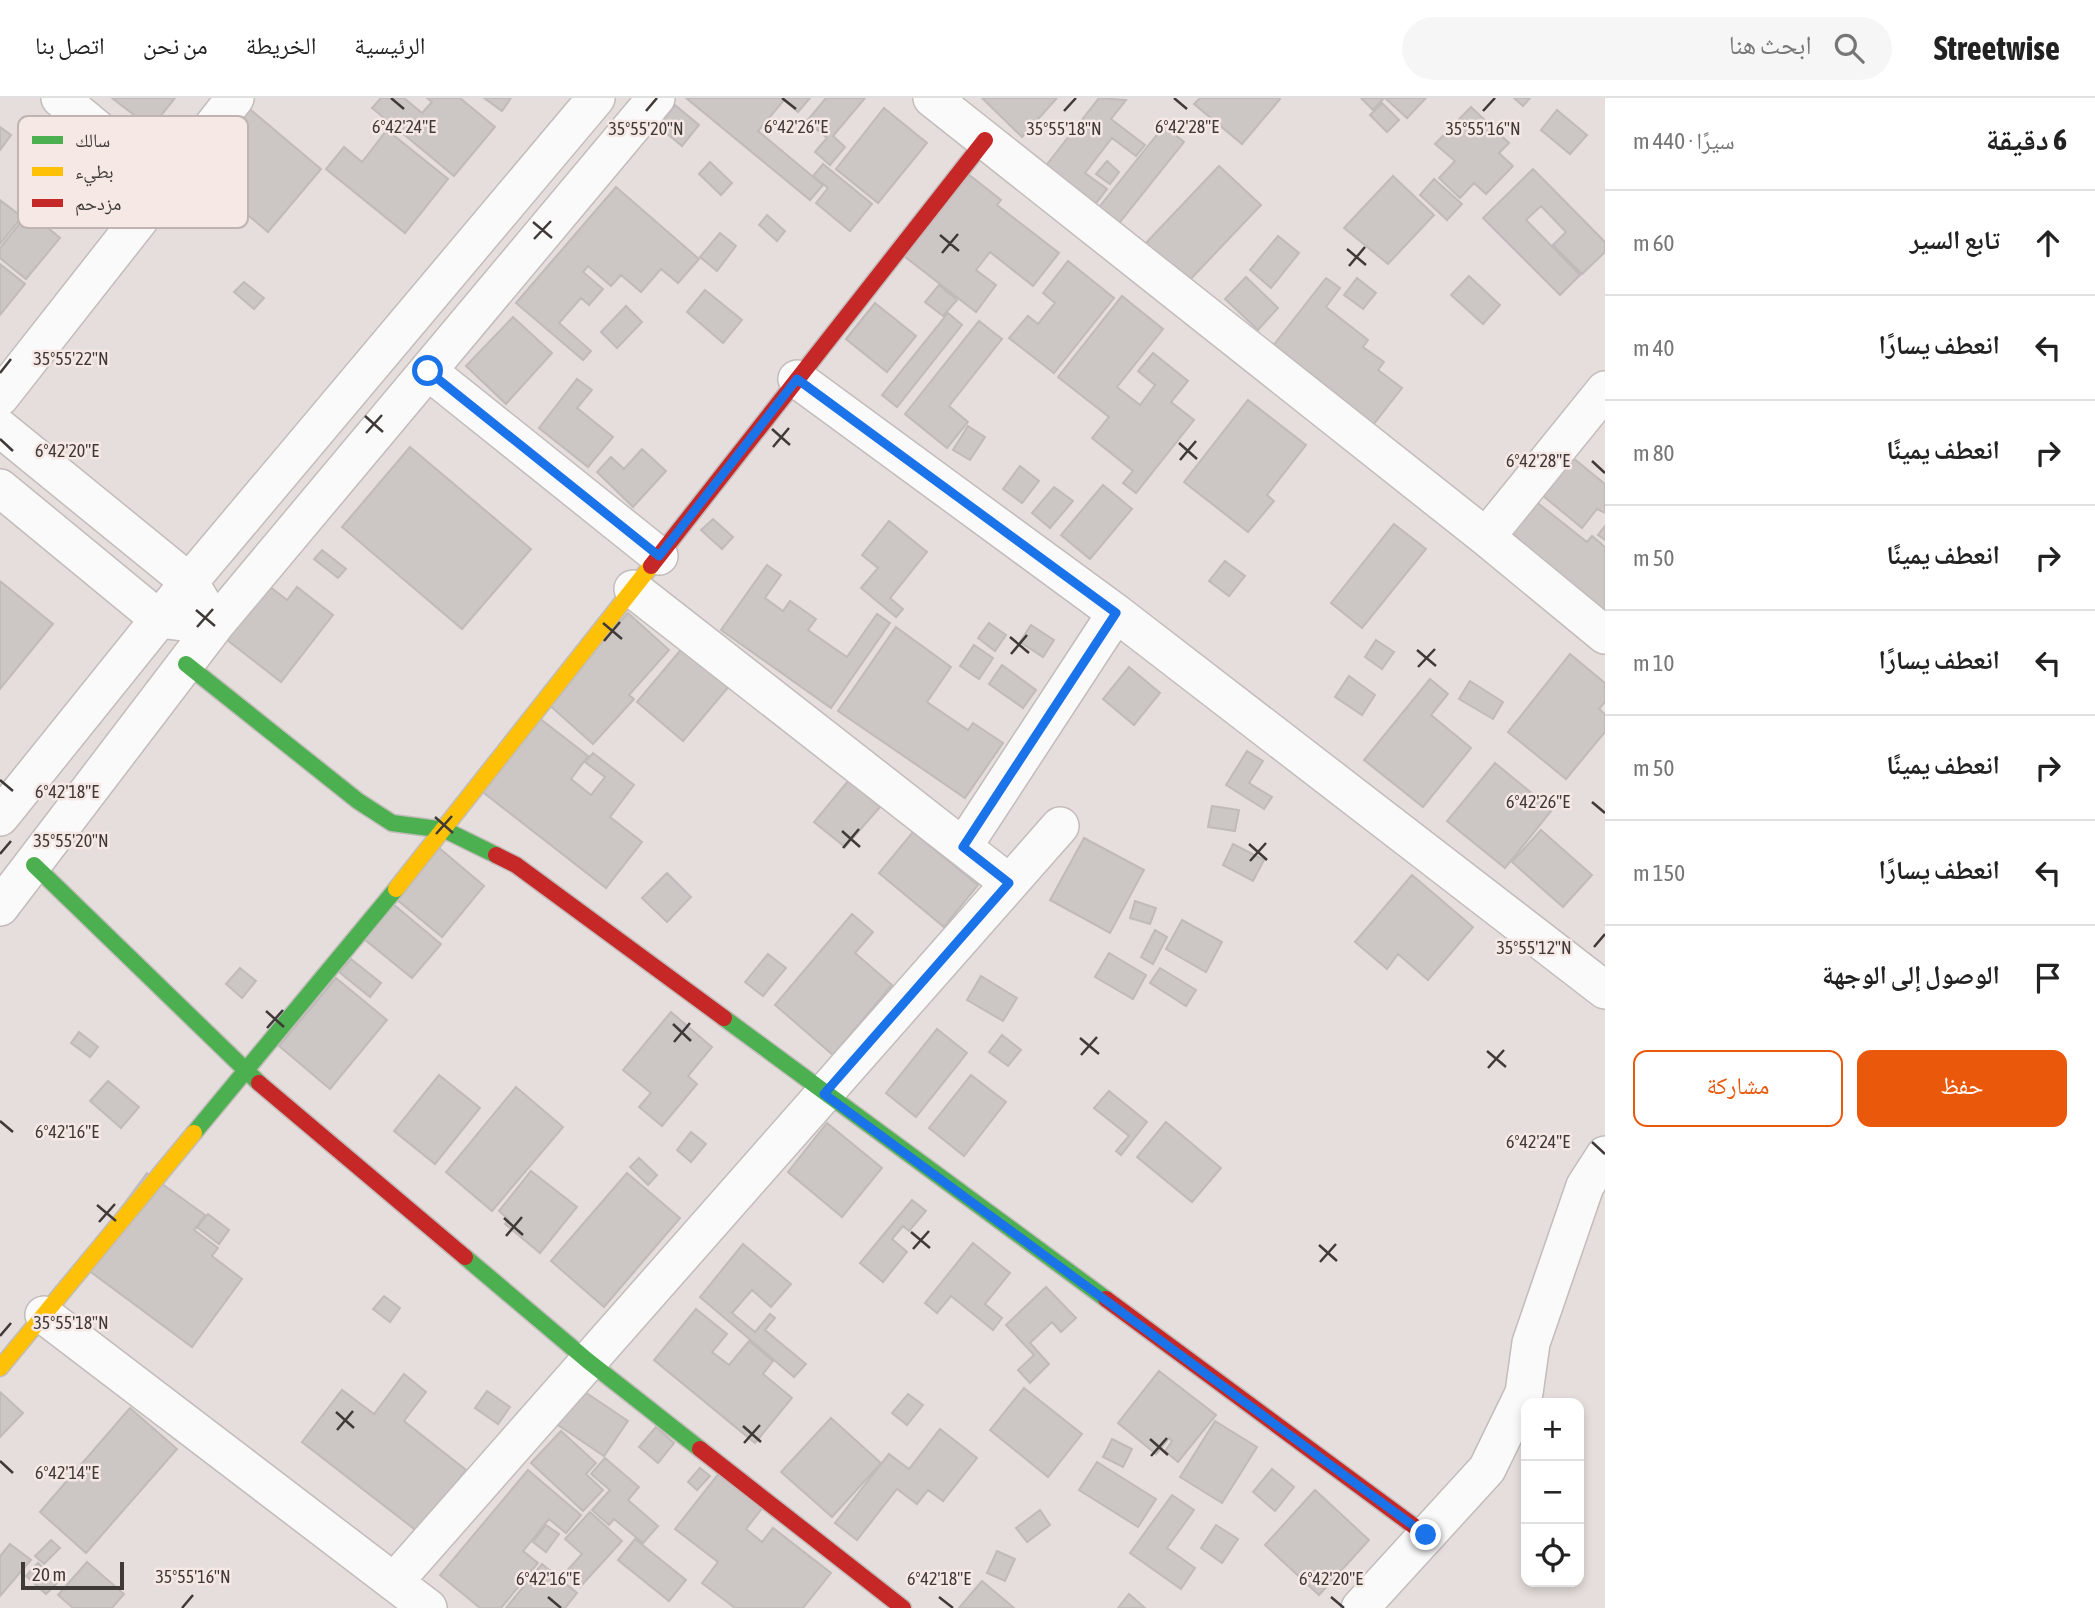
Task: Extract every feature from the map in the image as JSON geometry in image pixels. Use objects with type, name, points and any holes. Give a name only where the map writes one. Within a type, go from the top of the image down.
[{"type":"street","points":[[60,98],[82,116]]},
{"type":"street","points":[[220,116],[235,98]]},
{"type":"street","points":[[0,817],[189,582],[596,98]]},
{"type":"street","points":[[0,907],[215,625],[656,98]]},
{"type":"street","points":[[932,98],[1486,537],[1605,635]]},
{"type":"street","points":[[0,1368],[247,1073],[445,830],[985,140]]},
{"type":"street","points":[[0,397],[131,228]]},
{"type":"street","points":[[428,371],[659,556]]},
{"type":"street","points":[[797,379],[1116,613],[1605,990]]},
{"type":"street","points":[[1486,537],[1605,390]]},
{"type":"street","points":[[0,428],[189,582],[215,625]]},
{"type":"street","points":[[0,488],[159,619],[215,625]]},
{"type":"street","points":[[633,589],[1009,883]]},
{"type":"street","points":[[963,847],[1116,613]]},
{"type":"street","points":[[186,664],[358,801],[392,823],[445,830],[516,865],[1426,1535]]},
{"type":"street","points":[[394,1582],[1060,826]]},
{"type":"street","points":[[34,865],[247,1073],[588,1361],[902,1608]]},
{"type":"street","points":[[1360,1608],[1487,1469],[1524,1393],[1531,1343],[1585,1186],[1605,1154]]},
{"type":"street","points":[[44,1315],[428,1608]]},
{"type":"building","points":[[112,98],[175,98],[161,116],[135,116]]},
{"type":"building","points":[[381,98],[404,98],[422,113],[432,102],[427,98],[460,98],[495,127],[454,176],[372,108]]},
{"type":"building","points":[[484,98],[511,98],[502,111]]},
{"type":"building","points":[[686,98],[810,98],[798,112],[784,100],[758,131],[823,185],[810,200]]},
{"type":"building","points":[[826,98],[865,98],[833,136],[845,147],[830,165],[815,152],[827,138],[807,121]]},
{"type":"building","points":[[982,98],[1057,98],[1022,137]]},
{"type":"building","points":[[1099,98],[1126,100],[1111,119],[1145,145],[1136,156],[1112,138],[1085,173],[1107,189],[1093,207],[1044,168]]},
{"type":"building","points":[[1200,98],[1280,99],[1242,144],[1194,104]]},
{"type":"building","points":[[1361,98],[1384,98],[1373,110]]},
{"type":"building","points":[[1385,98],[1426,98],[1407,118]]},
{"type":"building","points":[[1514,98],[1530,98],[1523,106]]},
{"type":"building","points":[[239,100],[321,169],[268,232],[248,215],[248,116],[226,116]]},
{"type":"building","points":[[1382,103],[1399,120],[1387,132],[1370,115]]},
{"type":"building","points":[[675,105],[699,125],[682,146],[658,126]]},
{"type":"building","points":[[1471,107],[1509,143],[1499,153],[1513,166],[1486,194],[1474,183],[1460,198],[1439,178],[1455,161],[1435,144]]},
{"type":"building","points":[[884,108],[927,143],[878,203],[836,169]]},
{"type":"building","points":[[1557,110],[1587,135],[1570,154],[1541,130]]},
{"type":"building","points":[[1164,126],[1184,142],[1116,227],[1096,211]]},
{"type":"building","points":[[0,127],[11,135],[0,150]]},
{"type":"building","points":[[387,130],[448,179],[405,233],[326,169],[344,147],[362,162]]},
{"type":"building","points":[[1107,161],[1119,172],[1110,184],[1096,174]]},
{"type":"building","points":[[710,162],[732,183],[721,195],[699,174]]},
{"type":"building","points":[[823,164],[872,204],[850,231],[816,203],[828,188],[813,176]]},
{"type":"building","points":[[1219,166],[1261,205],[1186,284],[1144,245]]},
{"type":"building","points":[[1533,169],[1605,242],[1605,252],[1582,274],[1553,245],[1566,232],[1541,206],[1526,220],[1580,275],[1560,295],[1483,218]]},
{"type":"building","points":[[968,174],[1001,200],[997,205],[1059,253],[1033,286],[990,252],[976,270],[996,285],[976,312],[904,256]]},
{"type":"building","points":[[1393,176],[1434,215],[1388,264],[1344,228]]},
{"type":"building","points":[[1434,179],[1462,204],[1447,220],[1420,195]]},
{"type":"building","points":[[616,187],[699,259],[678,283],[661,269],[641,292],[621,275],[611,286],[588,266],[583,272],[603,289],[589,305],[581,298],[559,323],[591,351],[583,360],[516,303]]},
{"type":"building","points":[[0,200],[18,214],[18,222],[0,244]]},
{"type":"building","points":[[767,215],[785,231],[777,241],[759,225]]},
{"type":"building","points":[[18,226],[18,228],[48,228],[60,238],[26,279],[0,258],[0,248]]},
{"type":"building","points":[[720,233],[736,246],[717,271],[700,257]]},
{"type":"building","points":[[1278,236],[1299,253],[1271,288],[1250,270]]},
{"type":"building","points":[[1068,261],[1114,298],[1054,373],[1009,338],[1028,316],[1038,324],[1055,303],[1043,293]]},
{"type":"building","points":[[0,264],[25,284],[0,315]]},
{"type":"building","points":[[1469,276],[1500,305],[1483,324],[1451,295]]},
{"type":"building","points":[[1246,277],[1278,308],[1258,330],[1225,299]]},
{"type":"building","points":[[1326,278],[1340,288],[1326,307],[1368,340],[1363,347],[1384,362],[1378,370],[1402,388],[1373,425],[1272,347]]},
{"type":"building","points":[[1357,278],[1376,293],[1363,309],[1344,295]]},
{"type":"building","points":[[244,282],[264,298],[254,309],[234,292]]},
{"type":"building","points":[[939,285],[957,300],[943,316],[925,302]]},
{"type":"building","points":[[705,290],[742,320],[723,343],[687,312]]},
{"type":"building","points":[[1122,296],[1163,329],[1117,387],[1140,405],[1155,385],[1138,371],[1153,353],[1188,381],[1171,402],[1194,420],[1136,493],[1123,483],[1133,471],[1092,438],[1109,417],[1058,377]]},
{"type":"building","points":[[875,303],[916,336],[887,372],[846,339]]},
{"type":"building","points":[[626,306],[642,322],[617,348],[601,332]]},
{"type":"building","points":[[948,313],[962,325],[897,407],[882,395]]},
{"type":"building","points":[[513,317],[552,353],[506,404],[466,366]]},
{"type":"building","points":[[979,321],[1002,339],[949,406],[968,422],[947,448],[905,414]]},
{"type":"building","points":[[577,379],[592,390],[577,408],[613,437],[588,467],[539,428]]},
{"type":"building","points":[[1248,400],[1306,445],[1267,495],[1274,501],[1248,532],[1184,482]]},
{"type":"building","points":[[968,426],[985,437],[970,460],[953,450]]},
{"type":"building","points":[[410,447],[531,549],[462,629],[342,527]]},
{"type":"building","points":[[642,449],[666,471],[633,507],[597,472],[611,457],[624,469]]},
{"type":"building","points":[[1567,453],[1605,484],[1605,513],[1597,509],[1582,528],[1536,490]]},
{"type":"building","points":[[1020,466],[1039,481],[1022,503],[1003,489]]},
{"type":"building","points":[[1103,485],[1132,509],[1090,559],[1061,535]]},
{"type":"building","points":[[1054,487],[1073,501],[1050,528],[1032,513]]},
{"type":"building","points":[[1525,493],[1587,542],[1592,536],[1605,547],[1605,613],[1497,528]]},
{"type":"building","points":[[713,519],[733,537],[722,549],[701,530]]},
{"type":"building","points":[[889,521],[927,552],[890,598],[903,609],[896,617],[861,588],[878,568],[862,555]]},
{"type":"building","points":[[1394,524],[1426,549],[1362,628],[1331,603]]},
{"type":"building","points":[[1605,526],[1605,540],[1598,535]]},
{"type":"building","points":[[322,550],[346,569],[338,578],[314,559]]},
{"type":"building","points":[[1225,561],[1245,576],[1229,596],[1209,581]]},
{"type":"building","points":[[767,565],[781,575],[765,598],[783,611],[790,601],[816,619],[808,630],[847,657],[877,614],[890,623],[831,708],[721,630]]},
{"type":"building","points":[[0,581],[53,624],[0,689]]},
{"type":"building","points":[[264,582],[287,600],[297,587],[333,615],[281,682],[222,636]]},
{"type":"building","points":[[628,613],[669,650],[629,695],[634,699],[593,744],[547,703]]},
{"type":"building","points":[[989,623],[1006,635],[995,651],[978,638]]},
{"type":"building","points":[[1031,625],[1054,640],[1043,657],[1020,642]]},
{"type":"building","points":[[896,627],[951,667],[927,702],[968,730],[973,723],[1003,743],[965,798],[838,711]]},
{"type":"building","points":[[1376,640],[1394,652],[1382,669],[1365,657]]},
{"type":"building","points":[[974,645],[993,658],[979,679],[960,666]]},
{"type":"building","points":[[684,646],[730,685],[683,741],[637,702]]},
{"type":"building","points":[[1570,654],[1605,683],[1605,702],[1599,709],[1605,714],[1605,732],[1566,779],[1508,732]]},
{"type":"building","points":[[1002,665],[1036,690],[1023,708],[989,684]]},
{"type":"building","points":[[1129,667],[1160,693],[1134,725],[1103,699]]},
{"type":"building","points":[[1349,676],[1375,695],[1362,715],[1335,697]]},
{"type":"building","points":[[1430,679],[1448,694],[1431,715],[1471,748],[1423,807],[1364,760]]},
{"type":"building","points":[[1470,681],[1503,702],[1493,719],[1459,699]]},
{"type":"building","points":[[538,717],[588,756],[571,779],[591,795],[605,777],[585,762],[593,753],[634,785],[610,817],[642,842],[606,888],[480,790]]},
{"type":"building","points":[[1247,751],[1263,761],[1249,783],[1272,797],[1264,809],[1226,785]]},
{"type":"building","points":[[1495,763],[1552,810],[1505,868],[1447,821]]},
{"type":"building","points":[[849,780],[880,807],[845,847],[814,822]]},
{"type":"building","points":[[1212,806],[1239,810],[1235,831],[1208,827]]},
{"type":"building","points":[[1541,830],[1592,875],[1563,907],[1512,862]]},
{"type":"building","points":[[913,832],[978,885],[944,927],[879,873]]},
{"type":"building","points":[[1084,838],[1144,870],[1110,933],[1050,900]]},
{"type":"building","points":[[1233,844],[1264,860],[1253,881],[1223,865]]},
{"type":"building","points":[[438,847],[484,886],[442,937],[395,898]]},
{"type":"building","points":[[667,873],[691,897],[667,922],[642,898]]},
{"type":"building","points":[[1412,875],[1473,927],[1428,980],[1398,954],[1387,969],[1355,942]]},
{"type":"building","points":[[1135,901],[1156,908],[1150,924],[1130,918]]},
{"type":"building","points":[[393,904],[441,944],[412,978],[364,939]]},
{"type":"building","points":[[852,914],[873,932],[855,953],[892,985],[833,1055],[775,1005]]},
{"type":"building","points":[[1182,920],[1222,942],[1206,972],[1166,949]]},
{"type":"building","points":[[1155,930],[1167,937],[1153,964],[1141,957]]},
{"type":"building","points":[[1109,953],[1146,975],[1133,999],[1095,977]]},
{"type":"building","points":[[768,954],[786,968],[763,996],[745,982]]},
{"type":"building","points":[[351,959],[381,983],[370,997],[339,972]]},
{"type":"building","points":[[240,968],[256,981],[242,998],[226,984]]},
{"type":"building","points":[[1160,968],[1196,990],[1186,1006],[1150,983]]},
{"type":"building","points":[[981,976],[1017,998],[1003,1021],[967,1000]]},
{"type":"building","points":[[336,978],[387,1020],[330,1089],[279,1046]]},
{"type":"building","points":[[671,1012],[712,1047],[688,1076],[697,1084],[662,1126],[639,1107],[651,1093],[623,1070]]},
{"type":"building","points":[[937,1029],[967,1053],[916,1117],[886,1093]]},
{"type":"building","points":[[79,1032],[98,1047],[90,1057],[71,1043]]},
{"type":"building","points":[[1002,1035],[1021,1050],[1008,1066],[989,1052]]},
{"type":"building","points":[[439,1075],[480,1108],[435,1164],[394,1131]]},
{"type":"building","points":[[971,1075],[1006,1102],[964,1156],[929,1128]]},
{"type":"building","points":[[108,1081],[139,1107],[121,1128],[90,1101]]},
{"type":"building","points":[[516,1087],[563,1127],[492,1211],[446,1172]]},
{"type":"building","points":[[1109,1091],[1147,1122],[1121,1155],[1116,1151],[1129,1136],[1094,1108]]},
{"type":"building","points":[[1166,1122],[1221,1168],[1192,1202],[1137,1157]]},
{"type":"building","points":[[827,1123],[882,1168],[842,1217],[788,1172]]},
{"type":"building","points":[[691,1132],[706,1144],[691,1162],[677,1150]]},
{"type":"building","points":[[639,1158],[657,1175],[648,1185],[630,1167]]},
{"type":"building","points":[[531,1171],[577,1207],[540,1253],[505,1224],[509,1220],[499,1211]]},
{"type":"building","points":[[147,1173],[205,1215],[194,1230],[218,1248],[212,1256],[242,1279],[192,1347],[80,1264]]},
{"type":"building","points":[[627,1173],[680,1218],[604,1307],[551,1261]]},
{"type":"building","points":[[912,1200],[926,1211],[909,1231],[903,1226],[892,1239],[907,1252],[883,1282],[860,1263]]},
{"type":"building","points":[[208,1214],[229,1230],[219,1244],[197,1227]]},
{"type":"building","points":[[973,1243],[1010,1273],[985,1304],[1002,1318],[993,1330],[951,1296],[937,1313],[925,1303]]},
{"type":"building","points":[[743,1244],[791,1284],[771,1307],[752,1290],[732,1313],[755,1332],[770,1314],[775,1318],[765,1330],[806,1364],[794,1377],[700,1297]]},
{"type":"building","points":[[1046,1287],[1076,1318],[1061,1332],[1052,1322],[1030,1343],[1049,1364],[1030,1383],[1018,1370],[1034,1355],[1006,1325]]},
{"type":"building","points":[[384,1296],[400,1308],[390,1322],[373,1309]]},
{"type":"building","points":[[696,1309],[727,1334],[712,1352],[729,1365],[749,1341],[773,1361],[763,1374],[792,1398],[755,1443],[654,1360]]},
{"type":"building","points":[[1159,1371],[1216,1415],[1178,1462],[1165,1451],[1172,1441],[1169,1438],[1156,1454],[1118,1423]]},
{"type":"building","points":[[404,1374],[426,1392],[404,1421],[466,1470],[418,1532],[302,1442],[342,1390],[374,1414]]},
{"type":"building","points":[[1024,1388],[1082,1434],[1048,1477],[990,1430]]},
{"type":"building","points":[[582,1390],[628,1421],[604,1456],[558,1425]]},
{"type":"building","points":[[487,1391],[510,1407],[498,1424],[475,1408]]},
{"type":"building","points":[[0,1392],[23,1413],[0,1437]]},
{"type":"building","points":[[908,1394],[923,1405],[907,1425],[892,1413]]},
{"type":"building","points":[[130,1408],[177,1449],[86,1553],[40,1512]]},
{"type":"building","points":[[831,1418],[881,1463],[832,1517],[781,1472]]},
{"type":"building","points":[[1215,1421],[1257,1447],[1222,1503],[1180,1477]]},
{"type":"building","points":[[656,1427],[674,1443],[658,1463],[639,1447]]},
{"type":"building","points":[[940,1429],[977,1458],[943,1501],[928,1490],[917,1504],[897,1489],[857,1540],[835,1523],[889,1454],[909,1469]]},
{"type":"building","points":[[561,1431],[596,1463],[586,1474],[603,1490],[583,1511],[531,1463]]},
{"type":"building","points":[[1112,1439],[1132,1449],[1123,1467],[1103,1457]]},
{"type":"building","points":[[605,1458],[639,1487],[628,1500],[658,1526],[643,1543],[614,1519],[609,1525],[592,1510],[610,1490],[591,1474]]},
{"type":"building","points":[[1097,1462],[1156,1499],[1138,1527],[1079,1490]]},
{"type":"building","points":[[700,1468],[710,1476],[697,1490],[688,1482]]},
{"type":"building","points":[[1272,1469],[1294,1487],[1275,1511],[1253,1492]]},
{"type":"building","points":[[528,1470],[581,1515],[566,1533],[549,1519],[523,1551],[538,1563],[501,1608],[480,1608],[440,1575]]},
{"type":"building","points":[[720,1472],[764,1506],[746,1529],[762,1542],[773,1528],[831,1573],[803,1608],[735,1608],[702,1583],[718,1562],[675,1529]]},
{"type":"building","points":[[1315,1490],[1369,1540],[1319,1595],[1265,1545]]},
{"type":"building","points":[[1172,1495],[1194,1510],[1167,1548],[1195,1568],[1181,1589],[1130,1553]]},
{"type":"building","points":[[1040,1510],[1050,1525],[1027,1542],[1016,1528]]},
{"type":"building","points":[[590,1512],[622,1541],[580,1587],[565,1573],[582,1554],[565,1539]]},
{"type":"building","points":[[546,1525],[559,1534],[546,1552],[533,1542]]},
{"type":"building","points":[[1216,1525],[1238,1539],[1222,1563],[1201,1548]]},
{"type":"building","points":[[635,1539],[686,1580],[669,1601],[618,1560]]},
{"type":"building","points":[[51,1540],[60,1548],[44,1564],[35,1556]]},
{"type":"building","points":[[10,1544],[31,1560],[0,1596],[0,1556]]},
{"type":"building","points":[[997,1551],[1015,1559],[1005,1581],[987,1573]]},
{"type":"building","points":[[87,1562],[124,1594],[112,1608],[73,1608],[58,1595]]},
{"type":"building","points":[[38,1563],[58,1582],[46,1594],[26,1576]]},
{"type":"building","points":[[542,1564],[577,1593],[565,1608],[506,1608]]},
{"type":"building","points":[[982,1581],[1014,1608],[959,1608]]},
{"type":"building","points":[[1129,1594],[1145,1608],[1118,1608]]},
{"type":"traffic: fast","points":[[186,664],[358,801],[392,823],[445,830],[496,855]]},
{"type":"traffic: fast","points":[[34,865],[259,1083]]},
{"type":"traffic: fast","points":[[194,1133],[396,889]]},
{"type":"traffic: fast","points":[[724,1018],[1106,1299]]},
{"type":"traffic: fast","points":[[465,1257],[588,1361],[700,1449]]},
{"type":"traffic: slow","points":[[396,889],[651,566]]},
{"type":"traffic: slow","points":[[0,1368],[194,1133]]},
{"type":"traffic: jam","points":[[651,566],[985,140]]},
{"type":"traffic: jam","points":[[496,855],[516,865],[724,1018]]},
{"type":"traffic: jam","points":[[259,1083],[465,1257]]},
{"type":"traffic: jam","points":[[1106,1299],[1426,1535]]},
{"type":"traffic: jam","points":[[700,1449],[903,1608]]},
{"type":"route","points":[[428,371],[659,556],[797,379],[1116,613],[963,847],[1009,883],[824,1094],[1426,1535]]}]
